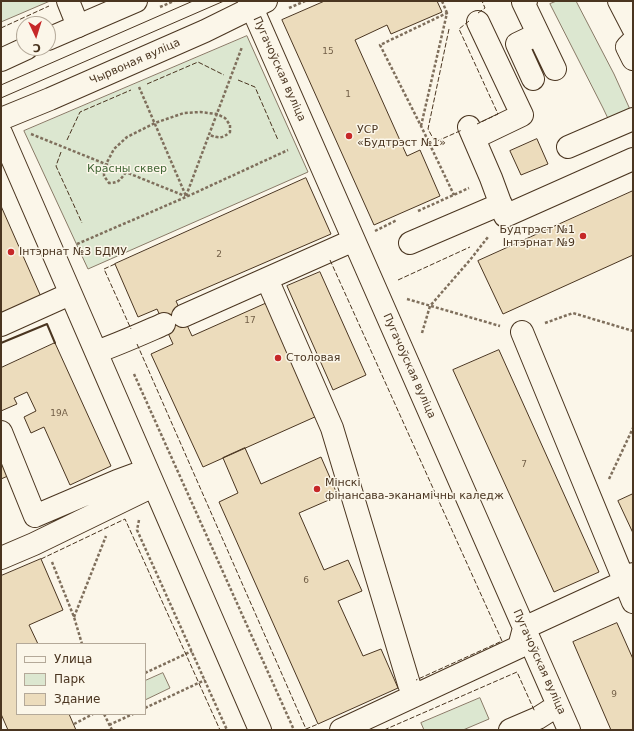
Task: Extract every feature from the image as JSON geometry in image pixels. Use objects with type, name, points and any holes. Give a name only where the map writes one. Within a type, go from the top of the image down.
[{"type":"main road","points":[[68,1],[78,26]]},
{"type":"main road","points":[[56,36],[136,1]]},
{"type":"main road","points":[[526,1],[523,2],[555,69]]},
{"type":"main road","points":[[619,1],[633,28]]},
{"type":"main road","name":"Чырвоная вуліца","points":[[1,119],[205,31],[256,3]]},
{"type":"main road","name":"Пугачоўская вуліца","points":[[256,3],[363,236],[524,628],[569,730]]},
{"type":"main road","points":[[478,22],[522,115],[471,133],[503,210]]},
{"type":"main road","points":[[532,78],[517,44],[538,34]]},
{"type":"main road","points":[[633,41],[627,47],[633,60]]},
{"type":"main road","points":[[1,60],[16,53]]},
{"type":"main road","points":[[568,147],[633,119]]},
{"type":"main road","points":[[1,133],[96,352],[147,482],[260,730]]},
{"type":"main road","points":[[410,243],[503,210],[633,158]]},
{"type":"main road","points":[[96,352],[120,344],[363,236]]},
{"type":"main road","points":[[267,279],[332,428],[409,684],[414,696]]},
{"type":"main road","points":[[1,325],[70,294]]},
{"type":"main road","points":[[341,730],[519,647],[524,628],[630,586],[596,513],[522,332]]},
{"type":"main road","points":[[1,432],[35,516],[118,481],[147,482]]},
{"type":"main road","points":[[1,558],[116,504],[147,482]]},
{"type":"main road","points":[[510,730],[538,718],[558,707]]},
{"type":"path","points":[[421,126],[448,13],[442,1]]},
{"type":"path","points":[[448,13],[380,45],[454,195]]},
{"type":"path","points":[[186,197],[244,43]]},
{"type":"path","points":[[138,83],[186,197]]},
{"type":"path","points":[[126,172],[121,180],[116,183],[109,183],[104,176],[104,168],[114,149],[126,137],[155,123],[184,113],[200,112],[217,114],[225,118],[230,125],[230,132],[226,136],[218,138],[209,135]]},
{"type":"path","points":[[24,132],[186,197]]},
{"type":"path","points":[[80,250],[77,244],[186,197],[289,150]]},
{"type":"path","points":[[413,214],[491,178]]},
{"type":"path","points":[[422,334],[430,306],[470,260],[503,210]]},
{"type":"path","points":[[363,236],[399,220]]},
{"type":"path","points":[[404,298],[522,332],[573,313],[633,331]]},
{"type":"path","points":[[120,344],[294,730]]},
{"type":"path","points":[[596,513],[606,487],[633,428]]},
{"type":"path","points":[[147,482],[138,530],[227,730]]},
{"type":"path","points":[[74,618],[110,526],[116,504]]},
{"type":"path","points":[[43,539],[74,618],[82,643]]},
{"type":"path","points":[[146,673],[192,651]]},
{"type":"path","points":[[146,708],[205,680]]},
{"type":"path","points":[[74,724],[92,715]]},
{"type":"path","points":[[105,715],[112,730]]},
{"type":"path","points":[[110,725],[131,715]]},
{"type":"green space","points":[[1,1],[50,1],[1,22]]},
{"type":"green space","points":[[557,1],[576,1],[614,74],[633,116],[613,129],[550,4]]},
{"type":"green space","name":"Красны сквер","points":[[247,36],[308,172],[88,269],[24,131]]},
{"type":"green space","points":[[163,673],[170,688],[146,700],[146,681]]},
{"type":"green space","points":[[480,698],[489,719],[463,730],[424,730],[421,723]]},
{"type":"building","points":[[325,1],[437,1],[442,12],[391,34],[387,25],[355,40],[407,156],[420,150],[440,196],[374,225],[282,20]]},
{"type":"building","points":[[537,139],[548,164],[521,175],[510,151]]},
{"type":"building","points":[[306,178],[331,234],[176,301],[192,336],[266,303],[317,416],[203,467],[151,354],[173,344],[157,309],[138,317],[115,264]]},
{"type":"building","name":"Будтрэст №1 Інтэрнат №9","points":[[633,191],[633,255],[503,314],[478,261]]},
{"type":"building","name":"Інтэрнат №3 БДМУ","points":[[1,206],[42,299],[1,316]]},
{"type":"building","points":[[320,272],[366,375],[333,390],[287,286]]},
{"type":"building","points":[[55,343],[111,466],[70,485],[44,427],[31,433],[24,417],[36,411],[27,392],[14,398],[17,404],[1,411],[1,368]]},
{"type":"building","points":[[499,350],[599,572],[554,592],[453,370]]},
{"type":"building","points":[[245,448],[261,484],[321,457],[338,496],[299,513],[324,570],[348,560],[362,591],[338,601],[363,656],[381,649],[398,688],[318,724],[219,502],[238,493],[223,458]]},
{"type":"building","points":[[1,456],[10,475],[1,479]]},
{"type":"building","points":[[633,494],[633,533],[618,501]]},
{"type":"building","points":[[41,559],[63,610],[29,625],[38,643],[16,643],[16,715],[69,715],[76,730],[8,730],[1,714],[1,576]]},
{"type":"building","points":[[617,623],[633,659],[633,730],[611,730],[573,642]]},
{"type":"tram line","points":[[1,85],[193,1]]},
{"type":"tram line","points":[[1,98],[224,1]]},
{"type":"fence","points":[[478,13],[485,8],[482,1]]},
{"type":"fence","points":[[1,28],[49,6]]},
{"type":"fence","points":[[469,21],[459,29],[498,114],[477,124]]},
{"type":"fence","points":[[449,29],[428,129],[435,142],[462,130]]},
{"type":"fence","points":[[147,84],[198,62],[224,75]]},
{"type":"fence","points":[[238,80],[255,87],[278,140]]},
{"type":"fence","points":[[67,140],[80,112],[131,90]]},
{"type":"fence","points":[[61,152],[56,166],[82,223]]},
{"type":"fence","points":[[398,280],[470,247]]},
{"type":"fence","points":[[330,260],[502,641],[416,680]]},
{"type":"fence","points":[[115,264],[104,269],[131,329]]},
{"type":"fence","points":[[137,344],[306,729],[318,724]]},
{"type":"fence","points":[[41,559],[125,519],[220,730]]},
{"type":"fence","points":[[384,730],[517,672],[535,712]]},
{"type":"wall","points":[[1,343],[47,324],[55,343]]},
{"type":"place","name":"УСР «Будтрэст №1»","points":[[349,136]]},
{"type":"place","name":"Будтрэст №1 Інтэрнат №9","points":[[583,236]]},
{"type":"place","name":"Інтэрнат №3 БДМУ","points":[[11,252]]},
{"type":"place","name":"Столовая","points":[[278,358]]},
{"type":"place","name":"Мінскі фінансава-эканамічны каледж","points":[[317,489]]}]
